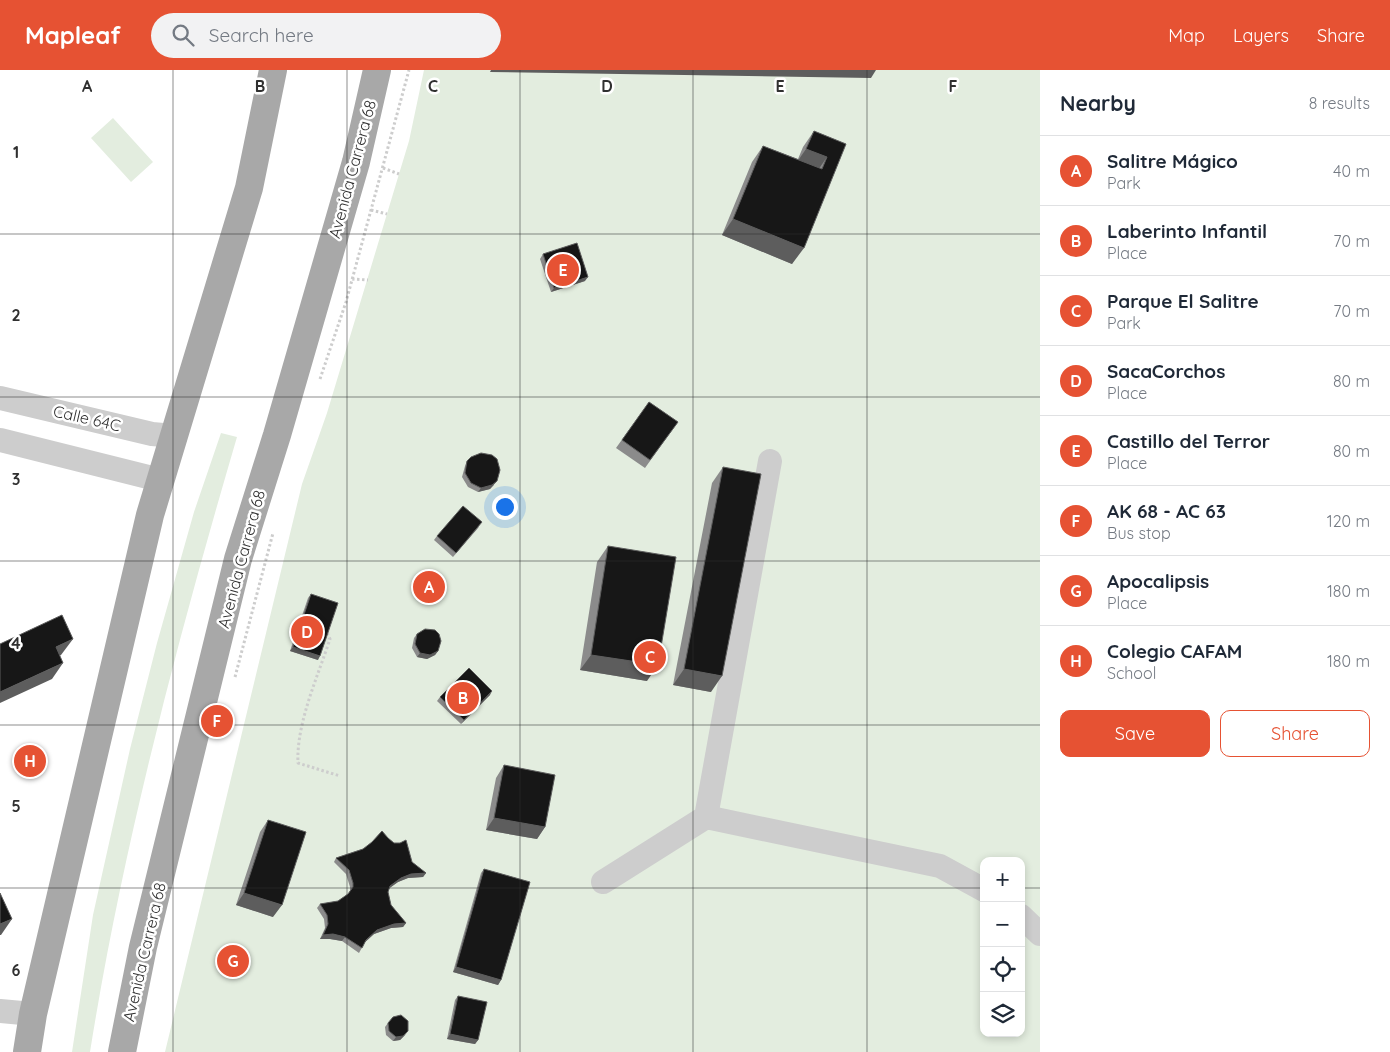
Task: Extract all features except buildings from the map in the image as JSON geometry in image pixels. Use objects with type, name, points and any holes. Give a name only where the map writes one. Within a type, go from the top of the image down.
[{"type":"main road","points":[[27,1052],[33,1014],[141,550],[198,351],[249,188],[273,70]]},
{"type":"main road","name":"Avenida Carrera 68","points":[[122,1052],[144,947],[238,559],[277,435],[353,172],[377,70]]},
{"type":"street","name":"Calle 64C","points":[[0,398],[152,434],[174,436]]},
{"type":"street","points":[[0,440],[160,480]]},
{"type":"street","points":[[706,817],[770,461]]},
{"type":"street","points":[[603,882],[706,817],[940,866],[980,888]]},
{"type":"street","points":[[1025,920],[1040,934]]},
{"type":"street","points":[[0,1011],[33,1014]]},
{"type":"path","points":[[319,380],[352,279],[409,70]]},
{"type":"path","points":[[383,168],[399,174]]},
{"type":"path","points":[[371,210],[387,214]]},
{"type":"path","points":[[352,279],[368,280]]},
{"type":"path","points":[[327,632],[330,638],[297,746],[298,763],[340,776]]},
{"type":"green space","points":[[424,70],[1040,70],[1040,1052],[165,1052],[302,484],[327,413],[409,141]]},
{"type":"green space","points":[[113,118],[153,162],[131,182],[91,138]]},
{"type":"green space","points":[[221,433],[237,437],[173,665],[135,819],[103,974],[90,1052],[72,1052],[93,915],[130,749],[157,643],[194,512]]},
{"type":"place","name":"Castillo del Terror","points":[[563,270]]},
{"type":"place","name":"Salitre Mágico","points":[[429,587]]},
{"type":"place","name":"SacaCorchos","points":[[307,632]]},
{"type":"place","name":"Parque El Salitre","points":[[650,657]]},
{"type":"place","name":"Laberinto Infantil","points":[[463,698]]},
{"type":"place","name":"AK 68 - AC 63","points":[[217,721]]},
{"type":"place","name":"Colegio CAFAM","points":[[30,761]]},
{"type":"place","name":"Apocalipsis","points":[[233,961]]}]
